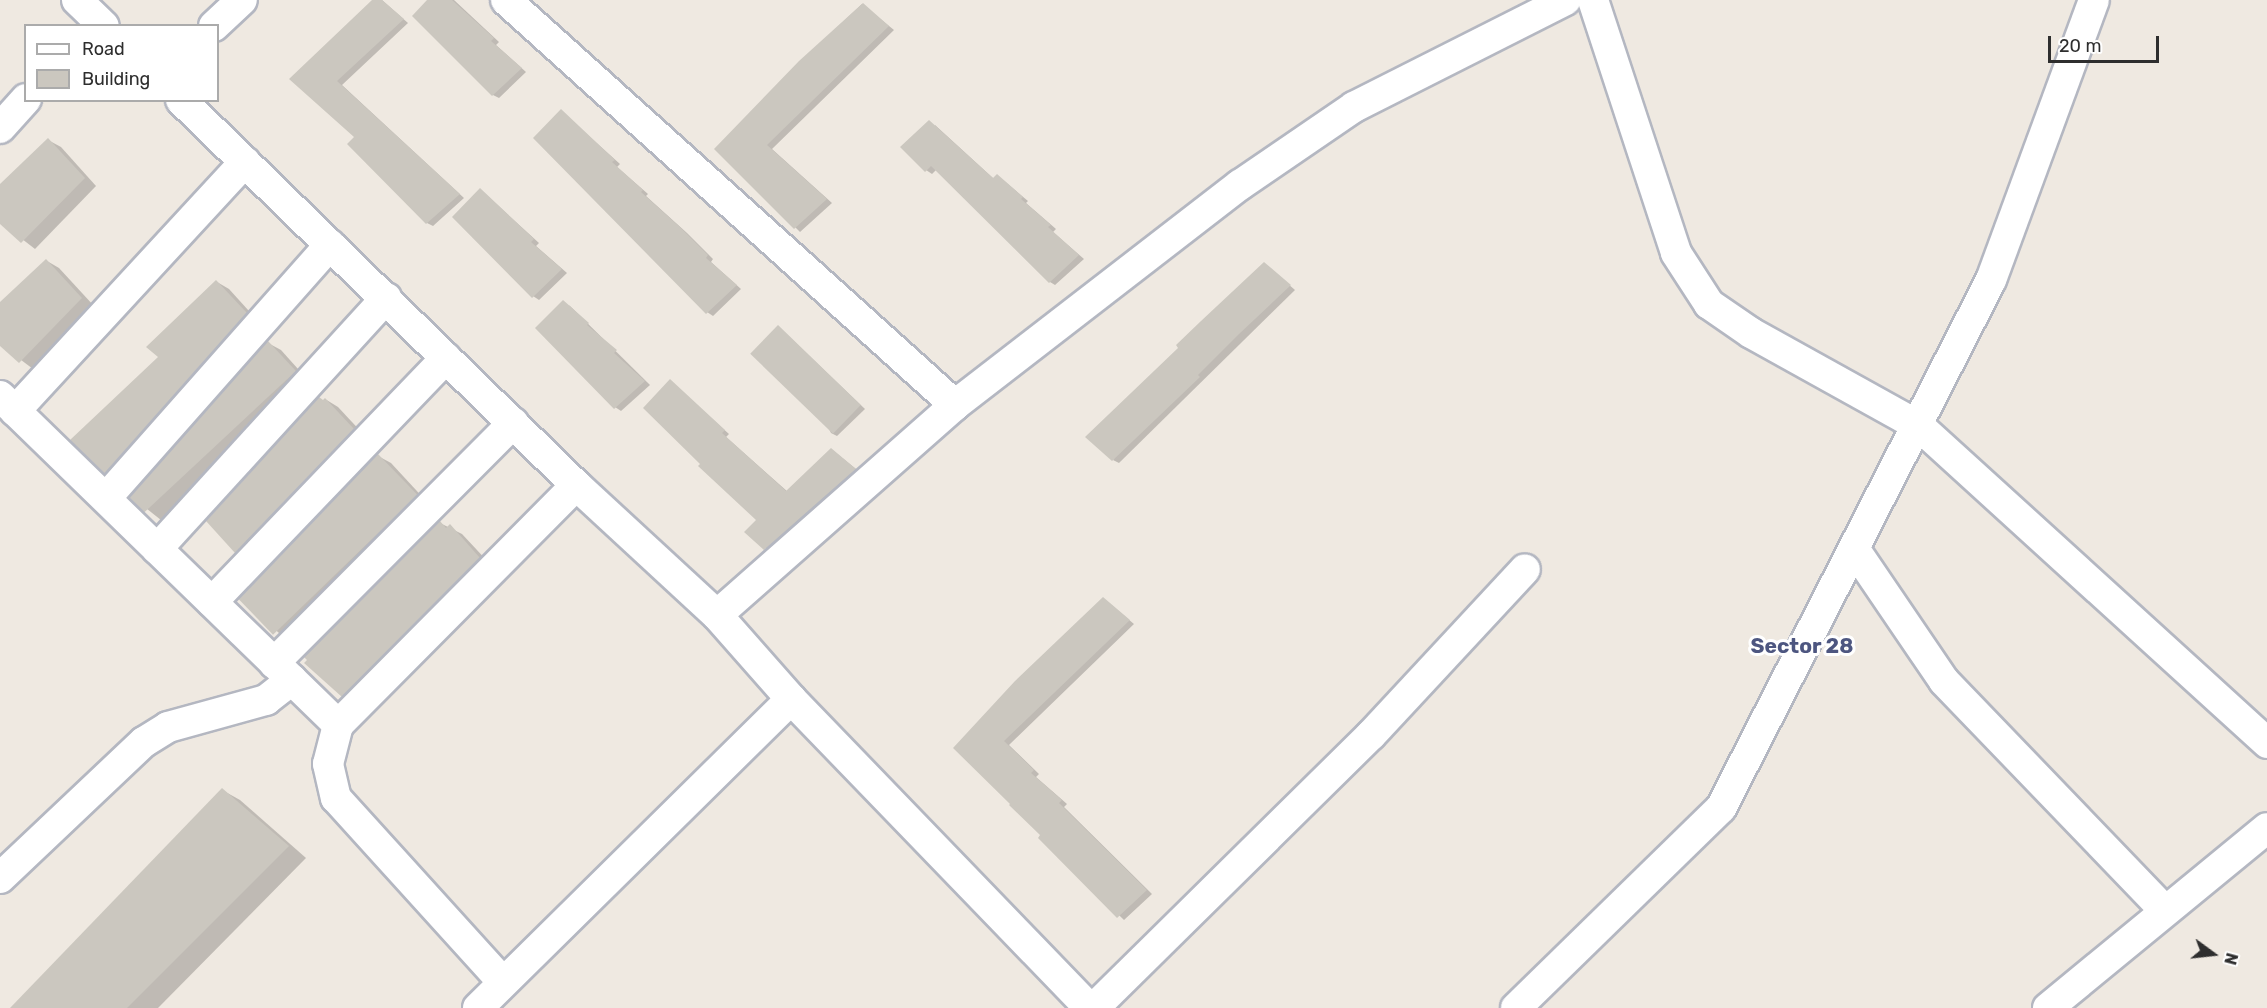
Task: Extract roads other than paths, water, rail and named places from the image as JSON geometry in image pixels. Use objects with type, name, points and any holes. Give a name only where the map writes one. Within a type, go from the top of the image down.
[{"type":"street","points":[[216,24],[242,0]]},
{"type":"street","points":[[506,0],[955,405]]},
{"type":"street","points":[[717,615],[955,405],[1240,185],[1354,107],[1566,0]]},
{"type":"street","points":[[1593,0],[1676,253],[1709,303],[1751,333],[1919,426],[2267,743]]},
{"type":"street","points":[[1516,1008],[1721,808],[1919,426],[1991,280],[2094,0]]},
{"type":"street","points":[[0,128],[24,101]]},
{"type":"street","points":[[183,102],[576,485],[717,615],[791,699],[1089,1008]]},
{"type":"street","points":[[246,162],[8,404],[338,725]]},
{"type":"street","points":[[106,498],[330,245]]},
{"type":"street","points":[[157,549],[386,298]]},
{"type":"street","points":[[212,602],[446,358]]},
{"type":"street","points":[[0,878],[144,742],[168,727],[266,700],[283,671],[513,423]]},
{"type":"street","points":[[503,982],[336,798],[328,764],[338,725],[576,485]]},
{"type":"street","points":[[1855,550],[1944,681],[2165,911]]},
{"type":"street","points":[[1094,1008],[1371,735],[1525,569]]},
{"type":"street","points":[[478,1008],[791,699]]},
{"type":"street","points":[[2048,1008],[2267,828]]},
{"type":"district","name":"Sector 28","points":[[1802,646]]}]
